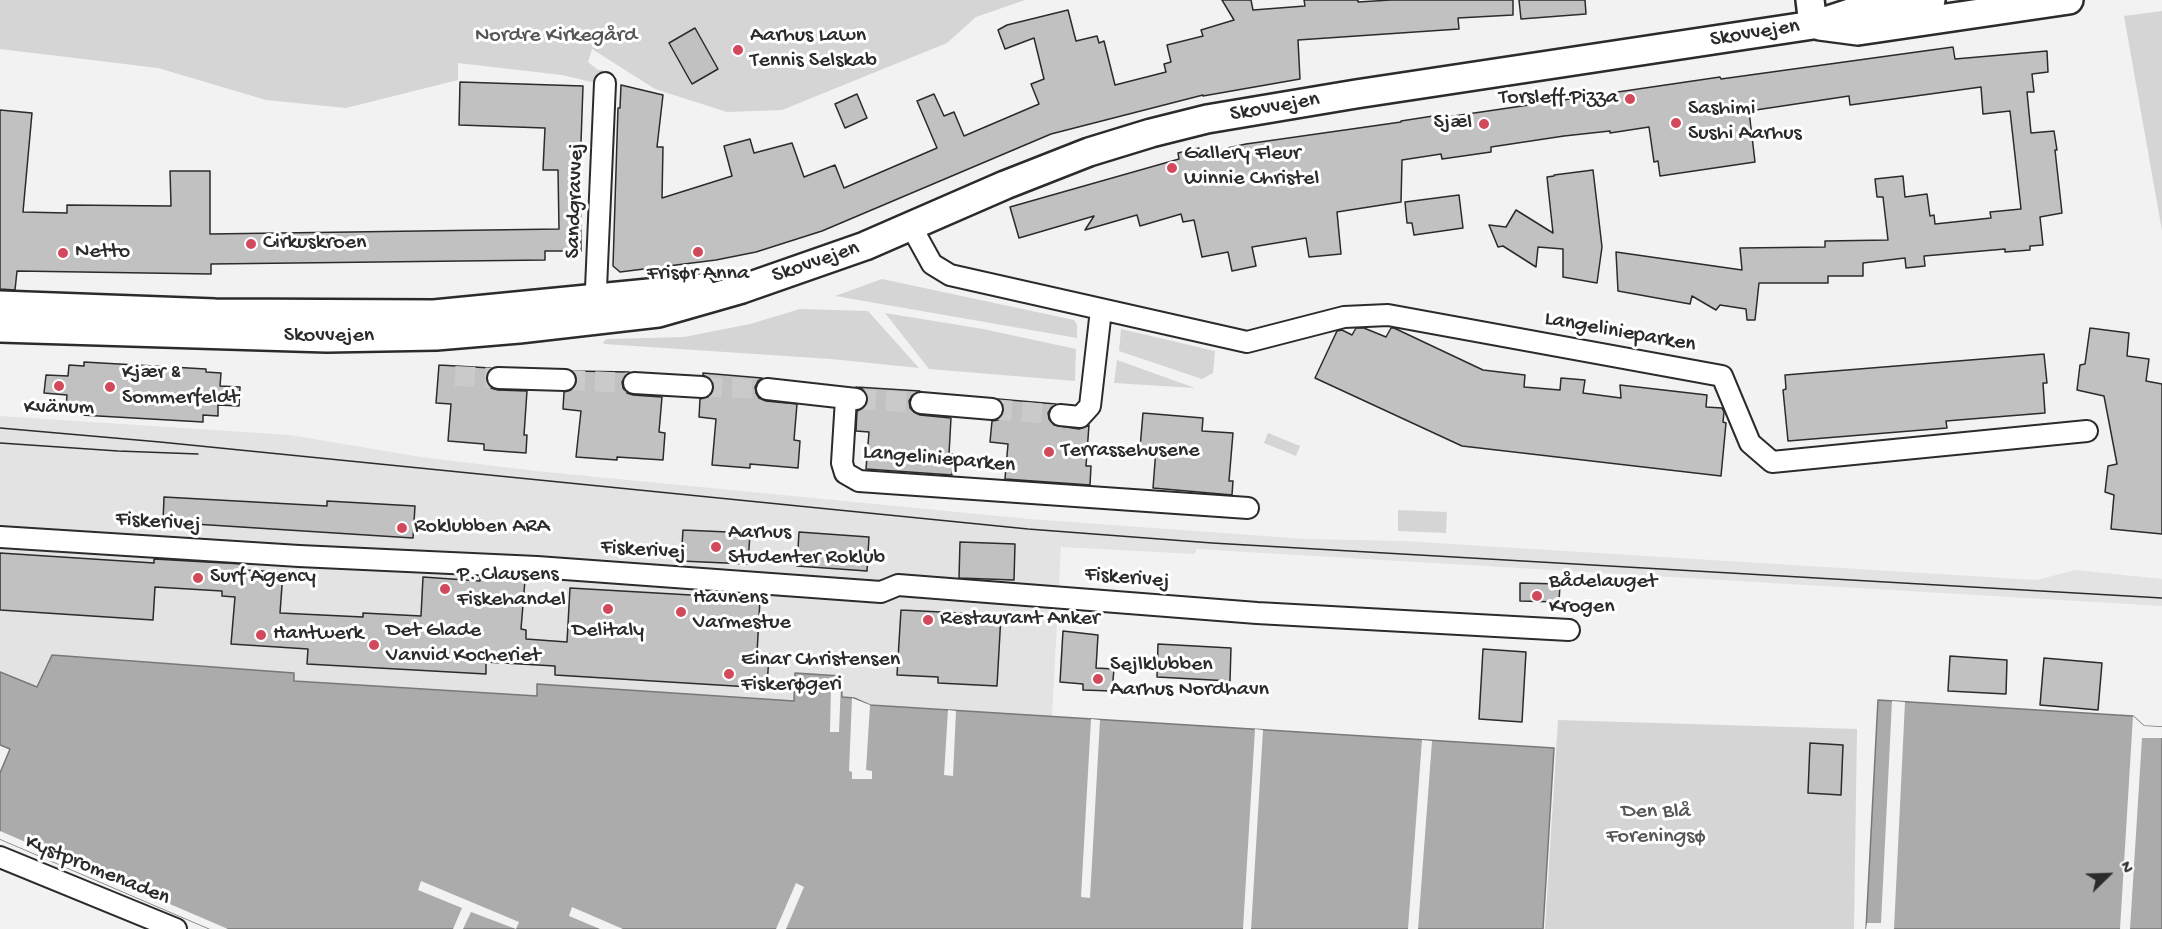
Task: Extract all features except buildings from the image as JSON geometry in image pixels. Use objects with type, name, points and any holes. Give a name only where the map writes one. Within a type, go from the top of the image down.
[{"type":"street","points":[[1812,12],[1856,11],[1931,0]]},
{"type":"street","points":[[1812,12],[1858,31],[2069,0]]},
{"type":"street","name":"Skovvejen","points":[[0,328],[327,338],[436,336],[761,282],[865,246],[1005,185],[1089,152],[1150,133],[1207,119],[1812,12]]},
{"type":"street","name":"Sandgravvej","points":[[595,310],[605,83]]},
{"type":"street","name":"Langelinieparken","points":[[911,226],[932,264],[950,276],[1247,342],[1344,317],[1389,315],[1722,376],[1750,443],[1772,462],[2087,431]]},
{"type":"street","name":"Skovvejen","points":[[0,305],[215,314],[434,314],[595,310]]},
{"type":"street","points":[[1060,415],[1080,417],[1090,406],[1101,310]]},
{"type":"street","points":[[498,378],[565,380]]},
{"type":"street","points":[[634,383],[702,387]]},
{"type":"street","name":"Langelinieparken","points":[[767,389],[851,399],[842,463],[845,473],[859,481],[1248,508]]},
{"type":"street","points":[[921,403],[992,409]]},
{"type":"street","name":"Fiskerivej","points":[[0,537],[299,556],[537,567],[881,592],[898,585],[1257,613],[1569,630]]},
{"type":"street","name":"Kystpromenaden","points":[[0,857],[176,929]]},
{"type":"shaded area","points":[[0,416],[290,435],[421,457],[536,471],[1029,519],[1306,539],[1403,541],[2036,580],[2076,570],[2162,579],[2162,606],[1196,549],[1195,554],[1061,547],[1052,717],[870,705],[854,698],[842,697],[841,676],[795,674],[794,701],[538,684],[537,696],[294,681],[294,673],[37,687],[0,672]]},
{"type":"shaded area","points":[[52,655],[294,673],[294,681],[537,696],[537,684],[794,701],[795,673],[841,676],[842,697],[854,698],[870,705],[1554,748],[1543,929],[210,929],[0,839],[0,773],[10,749],[0,745],[0,672],[37,687]]},
{"type":"shaded area","points":[[1878,700],[2133,716],[2144,726],[2162,727],[2162,929],[1866,929]]},
{"type":"green space","name":"Nordre Kirkegård","points":[[0,0],[1025,0],[976,17],[947,43],[782,110],[727,112],[655,89],[592,49],[588,62],[598,70],[603,70],[600,84],[562,75],[458,63],[458,80],[346,108],[266,100],[158,68],[0,49]]},
{"type":"green space","points":[[2162,11],[2162,231],[2124,16]]},
{"type":"green space","points":[[882,279],[1074,320],[1077,325],[1077,338],[835,296]]},
{"type":"green space","points":[[800,309],[868,311],[919,368],[831,359],[604,344],[603,342],[607,339],[684,337],[750,324]]},
{"type":"green space","points":[[885,313],[983,329],[1076,349],[1075,381],[929,369]]},
{"type":"green space","points":[[1121,329],[1215,351],[1213,373],[1202,379],[1119,351]]},
{"type":"green space","points":[[1117,360],[1195,388],[1114,383]]},
{"type":"green space","points":[[1268,433],[1300,446],[1296,456],[1264,443]]},
{"type":"green space","points":[[1398,510],[1447,512],[1446,533],[1398,531]]},
{"type":"green space","name":"Den Blå Foreningsø","points":[[1558,720],[1857,729],[1854,929],[1545,929]]},
{"type":"pier","points":[[841,683],[839,732],[830,732],[831,686]]},
{"type":"pier","points":[[852,698],[870,705],[866,770],[872,771],[872,779],[852,779],[852,772],[849,771]]},
{"type":"pier","points":[[1892,701],[1905,702],[1894,929],[1866,929],[1867,923],[1881,923]]},
{"type":"pier","points":[[948,710],[956,711],[953,776],[944,775]]},
{"type":"pier","points":[[2133,716],[2144,726],[2162,727],[2162,738],[2142,738],[2130,929],[2120,929]]},
{"type":"pier","points":[[1091,719],[1100,720],[1090,898],[1081,897]]},
{"type":"pier","points":[[1255,729],[1263,730],[1251,929],[1243,929]]},
{"type":"pier","points":[[1422,740],[1432,741],[1418,929],[1408,929]]},
{"type":"pier","points":[[0,831],[228,929],[210,929],[0,839]]},
{"type":"pier","points":[[421,881],[519,922],[516,929],[471,912],[463,929],[453,929],[462,908],[418,890]]},
{"type":"pier","points":[[796,883],[804,887],[786,929],[776,929]]},
{"type":"pier","points":[[572,907],[623,929],[600,929],[569,916]]},
{"type":"tunnel","points":[[455,376],[498,378]]},
{"type":"tunnel","points":[[565,380],[634,383]]},
{"type":"tunnel","points":[[702,387],[767,389]]},
{"type":"tunnel","points":[[856,399],[921,403]]},
{"type":"tunnel","points":[[992,409],[1060,415]]},
{"type":"tram line","points":[[0,428],[1028,529],[1212,543],[2162,598]]},
{"type":"tram line","points":[[0,443],[198,454]]},
{"type":"place","name":"Aarhus Lawn Tennis Selskab","points":[[738,50]]},
{"type":"place","name":"Torsleff Pizza","points":[[1630,99]]},
{"type":"place","name":"Sashimi Sushi Aarhus","points":[[1676,123]]},
{"type":"place","name":"Sjæl","points":[[1484,124]]},
{"type":"place","name":"Gallery Fleur Winnie Christel","points":[[1172,168]]},
{"type":"place","name":"Cirkuskroen","points":[[251,244]]},
{"type":"place","name":"Frisør Anna","points":[[698,252]]},
{"type":"place","name":"Netto","points":[[63,253]]},
{"type":"place","name":"Kvänum","points":[[59,386]]},
{"type":"place","name":"Kjær & Sommerfeldt","points":[[110,387]]},
{"type":"place","name":"Terrassehusene","points":[[1049,452]]},
{"type":"place","name":"Roklubben ARA","points":[[402,528]]},
{"type":"place","name":"Aarhus Studenter Roklub","points":[[716,547]]},
{"type":"place","name":"Surf Agency","points":[[198,578]]},
{"type":"place","name":"P. Clausens Fiskehandel","points":[[445,589]]},
{"type":"place","name":"Bådelauget Krogen","points":[[1537,596]]},
{"type":"place","name":"Delitaly","points":[[608,609]]},
{"type":"place","name":"Havnens Varmestue","points":[[681,612]]},
{"type":"place","name":"Restaurant Anker","points":[[928,620]]},
{"type":"place","name":"Hantwerk","points":[[261,635]]},
{"type":"place","name":"Det Glade Vanvid Kocheriet","points":[[374,645]]},
{"type":"place","name":"Einar Christensen Fiskerøgeri","points":[[729,674]]},
{"type":"place","name":"Sejlklubben Aarhus Nordhavn","points":[[1098,679]]}]
